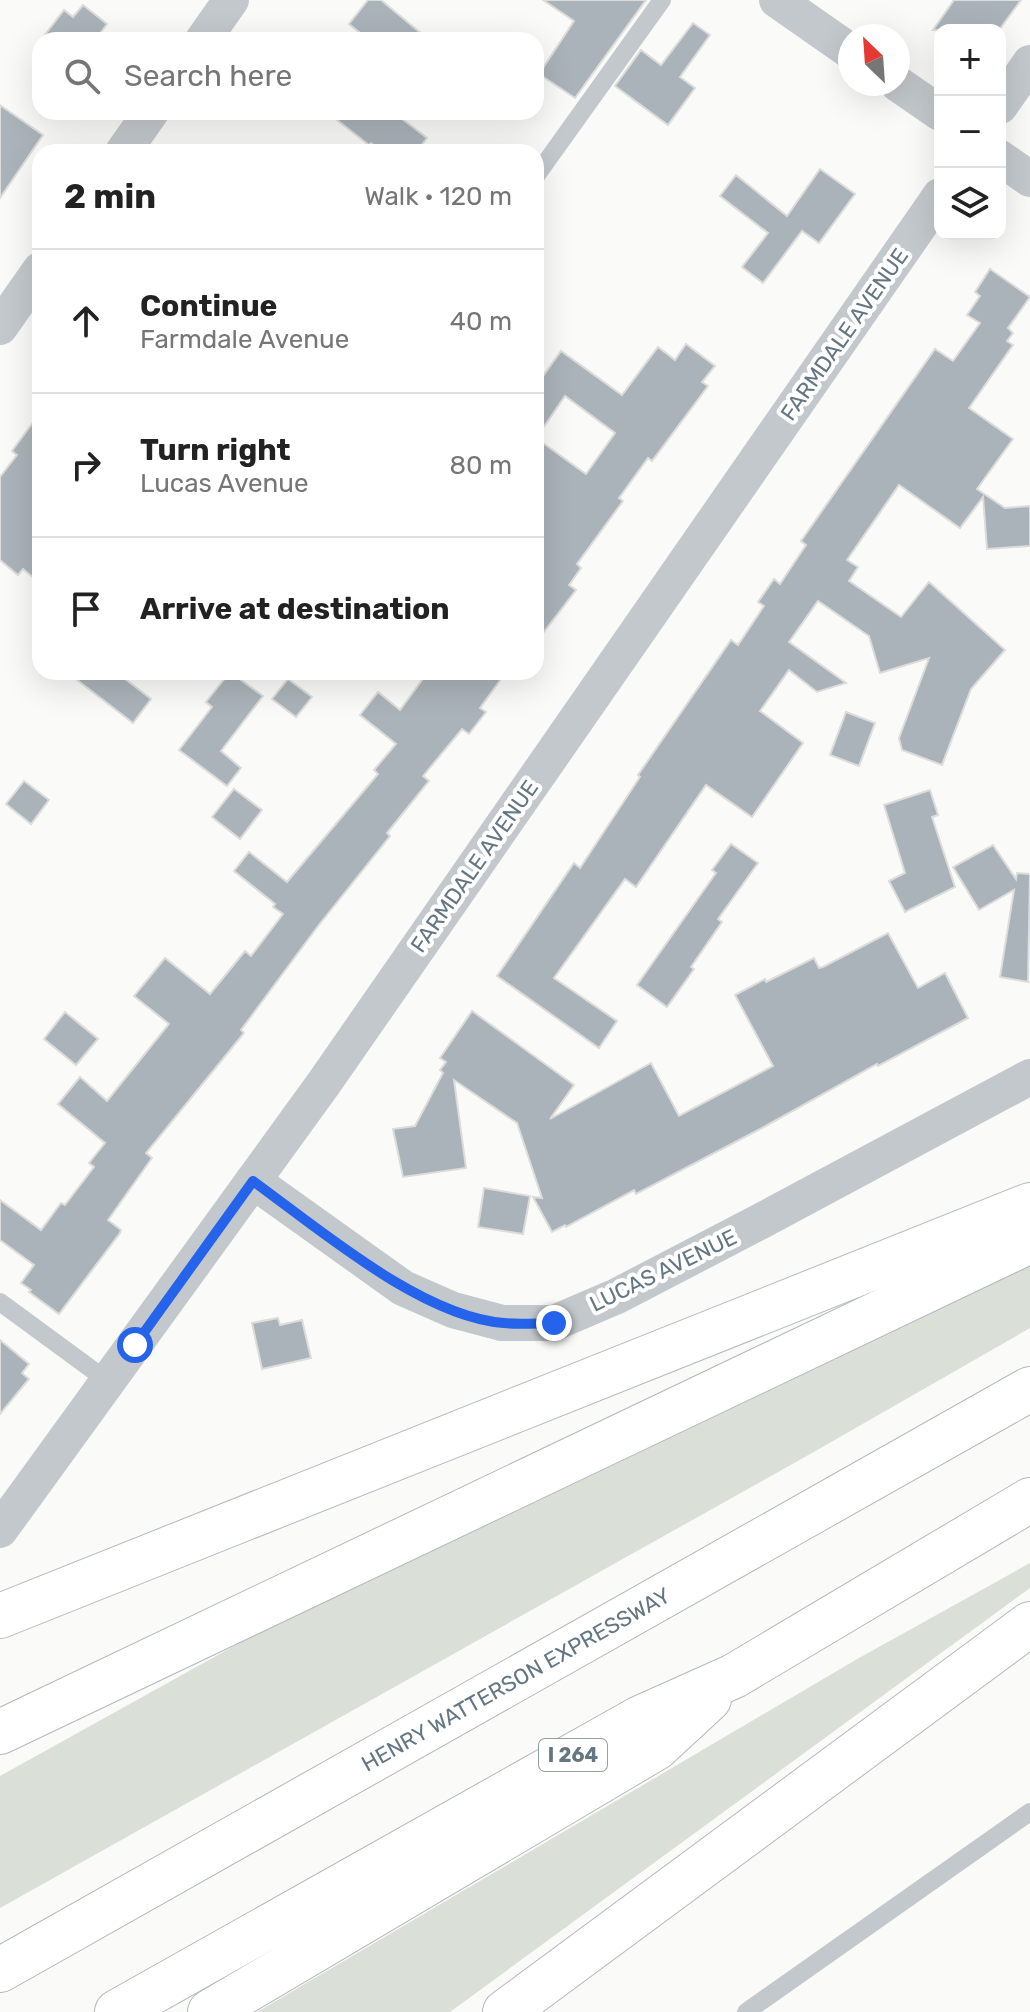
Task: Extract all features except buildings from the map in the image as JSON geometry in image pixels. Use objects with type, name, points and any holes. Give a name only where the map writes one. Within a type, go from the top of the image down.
[{"type":"highway","points":[[0,1616],[1030,1205]]},
{"type":"highway","points":[[0,1732],[1030,1241]]},
{"type":"highway","name":"HENRY WATTERSON EXPRESSWAY","points":[[0,1970],[19,1953],[1030,1389]]},
{"type":"highway","name":"I 264","points":[[117,2012],[640,1718],[734,1676],[1030,1500]]},
{"type":"highway","points":[[505,2012],[1030,1624]]},
{"type":"highway","points":[[210,2012],[656,1748],[734,1676]]},
{"type":"street","points":[[209,32],[231,0]]},
{"type":"street","points":[[777,0],[838,43]]},
{"type":"street","points":[[1006,97],[1030,63]]},
{"type":"street","points":[[910,92],[934,109]]},
{"type":"street","points":[[129,144],[145,120]]},
{"type":"street","points":[[1006,162],[1030,179]]},
{"type":"street","name":"FARMDALE AVENUE","points":[[0,1530],[253,1181],[934,205]]},
{"type":"street","points":[[0,327],[32,281]]},
{"type":"street","name":"LUCAS AVENUE","points":[[253,1181],[403,1288],[453,1310],[502,1323],[554,1323],[617,1296],[1030,1077]]},
{"type":"lane","points":[[544,165],[662,0]]},
{"type":"lane","points":[[0,1302],[109,1382]]},
{"type":"lane","points":[[746,2012],[1030,1812]]},
{"type":"shaded area","points":[[1030,1264],[1030,1328],[0,1908],[0,1776],[245,1640]]},
{"type":"shaded area","points":[[1030,1563],[1030,1588],[450,2012],[257,2012],[859,1658]]},
{"type":"route","points":[[135,1345],[253,1181],[403,1288],[453,1310],[502,1323],[554,1323]]}]
